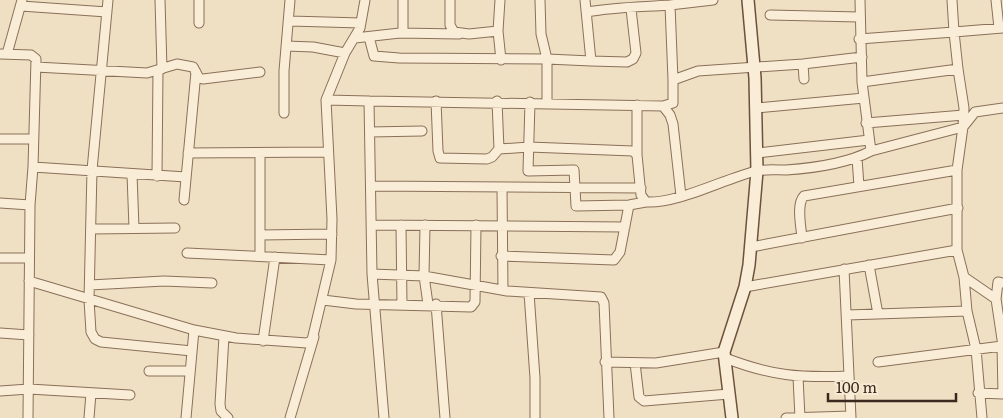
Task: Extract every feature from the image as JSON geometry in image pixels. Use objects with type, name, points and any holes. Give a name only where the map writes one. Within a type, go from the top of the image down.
[{"type":"street","points":[[108,0],[92,170],[89,300],[91,332],[98,341],[192,351]]},
{"type":"street","points":[[158,176],[160,0]]},
{"type":"street","points":[[198,0],[199,23]]},
{"type":"street","points":[[284,112],[286,46],[290,22],[290,0]]},
{"type":"street","points":[[290,418],[324,300],[331,260],[332,234],[326,100],[344,53],[355,38],[364,0]]},
{"type":"street","points":[[400,34],[403,30],[403,0]]},
{"type":"street","points":[[450,0],[450,25],[454,32],[459,34]]},
{"type":"street","points":[[500,0],[498,31],[501,60]]},
{"type":"street","points":[[540,0],[541,34],[547,59],[547,103]]},
{"type":"street","points":[[585,0],[591,61]]},
{"type":"street","points":[[587,12],[612,7],[631,9],[713,0]]},
{"type":"street","points":[[732,418],[724,355],[745,287],[751,247],[757,171],[754,66],[748,0]]},
{"type":"street","points":[[860,0],[859,39],[862,57],[862,82],[871,151]]},
{"type":"street","points":[[952,0],[964,111],[957,170],[957,250],[964,278],[967,311],[976,349],[978,394],[982,418]]},
{"type":"street","points":[[859,39],[1001,28],[996,0]]},
{"type":"street","points":[[28,418],[30,206],[36,59],[33,56],[3,54],[21,3],[108,12]]},
{"type":"street","points":[[326,100],[530,102],[663,106],[673,103],[670,5]]},
{"type":"street","points":[[369,37],[374,56],[628,62],[633,59],[636,53],[631,9]]},
{"type":"street","points":[[770,16],[859,17]]},
{"type":"street","points":[[290,22],[360,22]]},
{"type":"street","points":[[355,38],[400,34],[459,34],[498,31]]},
{"type":"street","points":[[286,46],[313,47],[344,53]]},
{"type":"street","points":[[673,80],[698,71],[803,64],[862,57]]},
{"type":"street","points":[[36,67],[102,72],[152,72],[170,65],[183,64],[193,67],[203,79],[260,72]]},
{"type":"street","points":[[803,64],[804,79]]},
{"type":"street","points":[[862,82],[958,69]]},
{"type":"street","points":[[184,200],[196,72]]},
{"type":"street","points":[[756,108],[864,98]]},
{"type":"street","points":[[370,101],[372,274],[384,418]]},
{"type":"street","points":[[436,101],[438,152],[440,158],[487,159],[492,157],[499,149],[498,102]]},
{"type":"street","points":[[530,102],[528,171],[574,170],[576,206],[629,205],[654,202],[681,196],[757,171],[824,165],[857,158],[871,151],[963,127],[975,112]]},
{"type":"street","points":[[637,105],[637,155],[641,195],[646,202]]},
{"type":"street","points":[[663,106],[673,124],[681,196]]},
{"type":"street","points":[[866,122],[1003,108]]},
{"type":"street","points":[[370,132],[422,131]]},
{"type":"street","points":[[0,139],[32,139]]},
{"type":"street","points":[[757,153],[869,140]]},
{"type":"street","points":[[499,149],[528,147],[626,150],[632,151],[637,155]]},
{"type":"street","points":[[188,153],[328,152]]},
{"type":"street","points":[[260,153],[260,256]]},
{"type":"street","points":[[857,158],[859,186]]},
{"type":"street","points":[[33,167],[186,177]]},
{"type":"street","points":[[802,238],[800,205],[804,196],[957,170]]},
{"type":"street","points":[[132,174],[134,228]]},
{"type":"street","points":[[371,186],[641,188]]},
{"type":"street","points":[[502,188],[500,256],[502,290]]},
{"type":"street","points":[[0,203],[30,206]]},
{"type":"street","points":[[500,256],[614,260],[620,252],[629,205]]},
{"type":"street","points":[[751,247],[958,208]]},
{"type":"street","points":[[371,225],[625,227]]},
{"type":"street","points":[[400,225],[402,305]]},
{"type":"street","points":[[425,225],[424,276],[432,304],[445,418]]},
{"type":"street","points":[[324,300],[374,304],[432,304],[471,307],[475,302],[476,286],[476,225]]},
{"type":"street","points":[[91,229],[176,228]]},
{"type":"street","points":[[260,235],[332,234]]},
{"type":"street","points":[[745,287],[957,250]]},
{"type":"street","points":[[187,252],[331,260]]},
{"type":"street","points":[[263,341],[275,257]]},
{"type":"street","points":[[0,258],[29,258]]},
{"type":"street","points":[[869,265],[878,314]]},
{"type":"street","points":[[786,418],[851,417],[844,269]]},
{"type":"street","points":[[372,274],[424,276],[476,286],[529,293],[602,297],[604,303],[605,362],[609,418]]},
{"type":"street","points":[[964,278],[996,299]]},
{"type":"street","points":[[29,281],[194,330],[224,336],[263,341],[307,343],[314,337]]},
{"type":"street","points":[[90,286],[164,281],[212,283]]},
{"type":"street","points":[[978,394],[1003,394],[1003,346],[996,299],[998,282],[1003,283]]},
{"type":"street","points":[[529,293],[535,378],[535,418]]},
{"type":"street","points":[[846,315],[967,311]]},
{"type":"street","points":[[186,418],[194,330]]},
{"type":"street","points":[[0,333],[29,335]]},
{"type":"street","points":[[224,336],[220,404],[221,411],[228,418]]},
{"type":"street","points":[[878,362],[1003,346]]},
{"type":"street","points":[[605,362],[683,360],[724,355],[751,368],[798,377],[849,376]]},
{"type":"street","points":[[635,362],[639,396],[644,401],[729,394]]},
{"type":"street","points":[[149,371],[190,371]]},
{"type":"street","points":[[798,377],[800,418]]},
{"type":"street","points":[[0,391],[29,389],[130,395]]},
{"type":"street","points":[[89,418],[91,393]]}]
